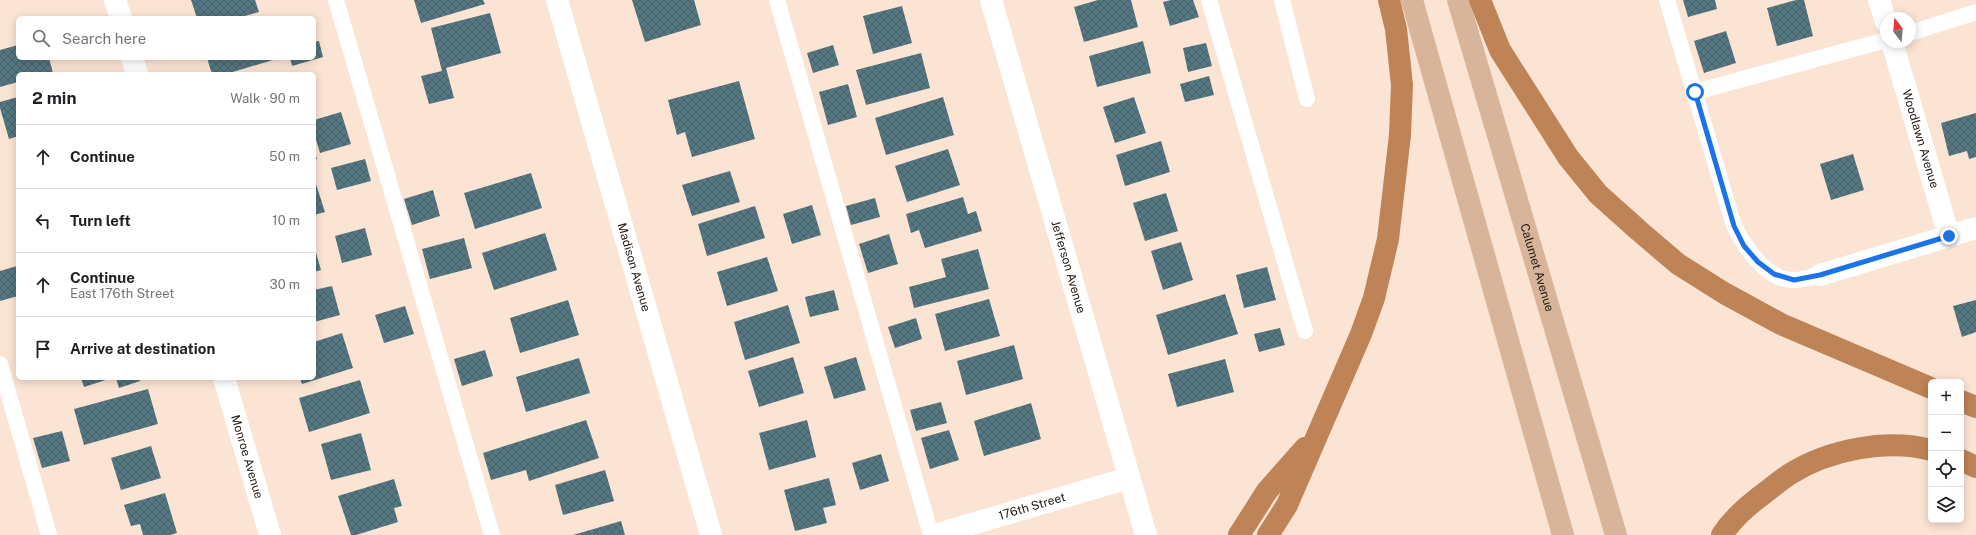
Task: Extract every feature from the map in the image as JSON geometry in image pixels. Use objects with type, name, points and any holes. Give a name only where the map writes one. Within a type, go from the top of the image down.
[{"type":"highway","points":[[1268,535],[1287,505],[1340,385],[1374,298],[1388,239],[1400,135],[1402,85],[1396,29],[1390,0]]},
{"type":"highway","points":[[1480,0],[1500,50],[1568,157],[1598,194],[1637,229],[1678,264],[1724,293],[1775,321],[1928,387]]},
{"type":"highway","points":[[1964,402],[1976,407]]},
{"type":"highway","points":[[1239,535],[1266,491],[1317,435]]},
{"type":"highway","points":[[1722,535],[1746,508],[1771,488],[1791,474],[1817,462],[1847,451],[1879,445],[1928,450]]},
{"type":"highway","points":[[1964,461],[1976,467]]},
{"type":"main road","points":[[1412,0],[1563,535]]},
{"type":"main road","name":"Calumet Avenue","points":[[1458,0],[1616,535]]},
{"type":"street","points":[[115,0],[120,16]]},
{"type":"street","name":"Madison Avenue","points":[[557,0],[712,535]]},
{"type":"street","name":"Jefferson Avenue","points":[[991,0],[1146,535]]},
{"type":"street","points":[[1879,0],[1883,12]]},
{"type":"street","name":"Woodlawn Avenue","points":[[1894,48],[1949,236]]},
{"type":"street","points":[[133,60],[136,72]]},
{"type":"street","points":[[1820,275],[1976,228]]},
{"type":"street","name":"Monroe Avenue","points":[[225,380],[270,535]]},
{"type":"street","name":"176th Street","points":[[932,535],[1129,478]]},
{"type":"lane","points":[[336,0],[492,535]]},
{"type":"lane","points":[[776,0],[932,535]]},
{"type":"lane","points":[[1208,0],[1304,331]]},
{"type":"lane","points":[[1282,0],[1307,99]]},
{"type":"lane","points":[[1667,0],[1734,226],[1744,246],[1758,262],[1774,274],[1794,280],[1820,275]]},
{"type":"lane","points":[[1916,31],[1976,12]]},
{"type":"lane","points":[[1695,92],[1880,42]]},
{"type":"lane","points":[[0,364],[50,535]]},
{"type":"building","points":[[191,0],[255,0],[259,12],[245,16],[196,16]]},
{"type":"building","points":[[414,0],[483,0],[485,4],[421,23]]},
{"type":"building","points":[[632,0],[694,0],[701,25],[645,42]]},
{"type":"building","points":[[1098,0],[1131,0],[1138,27],[1084,42],[1074,7]]},
{"type":"building","points":[[1171,0],[1193,0],[1199,17],[1170,26],[1163,2]]},
{"type":"building","points":[[1683,0],[1715,0],[1717,9],[1688,17]]},
{"type":"building","points":[[1796,0],[1804,0],[1813,36],[1777,46],[1767,8]]},
{"type":"building","points":[[902,6],[912,43],[873,54],[863,16]]},
{"type":"building","points":[[490,13],[501,53],[446,68],[454,98],[429,104],[421,76],[442,71],[431,28]]},
{"type":"building","points":[[1726,31],[1736,63],[1704,73],[1694,41]]},
{"type":"building","points":[[319,41],[323,57],[316,59],[316,42]]},
{"type":"building","points":[[1143,41],[1151,73],[1097,87],[1089,56]]},
{"type":"building","points":[[1206,43],[1212,66],[1188,72],[1183,48]]},
{"type":"building","points":[[833,45],[839,65],[813,73],[807,53]]},
{"type":"building","points":[[16,46],[16,60],[50,60],[53,72],[16,72],[16,83],[0,87],[0,50]]},
{"type":"building","points":[[921,53],[930,88],[866,105],[856,70]]},
{"type":"building","points":[[208,60],[273,60],[233,72],[211,72]]},
{"type":"building","points":[[290,60],[313,60],[292,66]]},
{"type":"building","points":[[1209,76],[1214,95],[1185,102],[1180,84]]},
{"type":"building","points":[[739,81],[755,139],[692,157],[685,132],[677,135],[668,100]]},
{"type":"building","points":[[848,84],[857,117],[828,125],[819,92]]},
{"type":"building","points":[[943,97],[954,135],[886,155],[875,118]]},
{"type":"building","points":[[1134,97],[1146,133],[1115,143],[1103,107]]},
{"type":"building","points":[[16,98],[16,137],[9,139],[0,108],[0,102]]},
{"type":"building","points":[[341,112],[351,144],[320,153],[316,140],[316,119]]},
{"type":"building","points":[[1976,113],[1976,157],[1969,159],[1967,151],[1949,156],[1941,123]]},
{"type":"building","points":[[1161,141],[1170,172],[1125,186],[1116,155]]},
{"type":"building","points":[[948,149],[960,185],[907,202],[895,166]]},
{"type":"building","points":[[1853,154],[1864,190],[1831,200],[1820,164]]},
{"type":"building","points":[[365,159],[371,181],[337,190],[331,168]]},
{"type":"building","points":[[730,171],[740,202],[692,216],[682,185]]},
{"type":"building","points":[[531,173],[542,208],[475,229],[464,193]]},
{"type":"building","points":[[316,184],[325,212],[316,214]]},
{"type":"building","points":[[433,190],[440,216],[412,225],[404,199]]},
{"type":"building","points":[[1166,193],[1178,231],[1145,241],[1133,203]]},
{"type":"building","points":[[963,197],[968,214],[976,211],[982,231],[925,248],[919,230],[911,233],[906,214]]},
{"type":"building","points":[[875,198],[880,217],[851,225],[846,206]]},
{"type":"building","points":[[812,205],[821,235],[792,244],[783,214]]},
{"type":"building","points":[[755,206],[765,238],[707,256],[698,224]]},
{"type":"building","points":[[365,228],[372,255],[342,263],[335,236]]},
{"type":"building","points":[[545,233],[557,270],[494,290],[482,253]]},
{"type":"building","points":[[889,234],[898,264],[868,273],[859,244]]},
{"type":"building","points":[[464,238],[472,268],[430,279],[422,249]]},
{"type":"building","points":[[1181,242],[1193,280],[1163,290],[1151,251]]},
{"type":"building","points":[[978,249],[989,289],[914,308],[909,287],[946,277],[941,259]]},
{"type":"building","points":[[316,253],[321,270],[316,271]]},
{"type":"building","points":[[767,257],[778,291],[727,306],[717,272]]},
{"type":"building","points":[[16,266],[16,297],[0,301],[0,271]]},
{"type":"building","points":[[1267,267],[1276,300],[1244,308],[1236,275]]},
{"type":"building","points":[[332,286],[340,315],[316,321],[316,290]]},
{"type":"building","points":[[834,290],[839,310],[810,317],[805,297]]},
{"type":"building","points":[[1225,294],[1238,334],[1168,355],[1156,315]]},
{"type":"building","points":[[989,299],[1000,336],[945,351],[935,314]]},
{"type":"building","points":[[568,300],[579,335],[520,353],[510,318]]},
{"type":"building","points":[[1976,300],[1976,332],[1962,337],[1953,306]]},
{"type":"building","points":[[788,305],[800,343],[745,360],[734,322]]},
{"type":"building","points":[[405,306],[414,334],[384,343],[375,315]]},
{"type":"building","points":[[916,318],[922,339],[895,348],[888,327]]},
{"type":"building","points":[[1280,328],[1285,345],[1259,352],[1254,334]]},
{"type":"building","points":[[342,333],[353,368],[316,380],[316,341]]},
{"type":"building","points":[[1014,345],[1023,379],[966,395],[957,361]]},
{"type":"building","points":[[485,350],[493,376],[462,386],[454,359]]},
{"type":"building","points":[[793,357],[804,393],[759,407],[748,371]]},
{"type":"building","points":[[856,357],[866,390],[834,399],[824,367]]},
{"type":"building","points":[[579,358],[590,393],[526,412],[516,377]]},
{"type":"building","points":[[1225,359],[1234,392],[1177,407],[1168,374]]},
{"type":"building","points":[[82,380],[106,380],[84,387]]},
{"type":"building","points":[[117,380],[140,380],[140,381],[119,388]]},
{"type":"building","points":[[301,380],[315,380],[302,384]]},
{"type":"building","points":[[360,380],[370,413],[309,432],[299,398]]},
{"type":"building","points":[[148,389],[158,424],[84,445],[74,409]]},
{"type":"building","points":[[941,402],[947,423],[916,431],[910,410]]},
{"type":"building","points":[[1031,403],[1041,439],[984,456],[974,421]]},
{"type":"building","points":[[586,420],[599,458],[529,481],[526,470],[491,480],[483,453]]},
{"type":"building","points":[[807,420],[816,457],[769,470],[759,433]]},
{"type":"building","points":[[949,430],[959,460],[930,469],[921,438]]},
{"type":"building","points":[[62,431],[70,461],[42,468],[33,438]]},
{"type":"building","points":[[361,433],[371,470],[331,480],[321,444]]},
{"type":"building","points":[[151,446],[161,478],[121,490],[111,458]]},
{"type":"building","points":[[881,454],[889,481],[860,490],[852,463]]},
{"type":"building","points":[[605,470],[614,501],[563,515],[555,485]]},
{"type":"building","points":[[829,478],[836,505],[823,508],[827,523],[795,531],[784,490]]},
{"type":"building","points":[[394,479],[402,506],[394,508],[398,522],[356,535],[351,535],[338,496]]},
{"type":"building","points":[[165,493],[177,533],[170,535],[143,535],[140,524],[131,526],[124,505]]},
{"type":"building","points":[[621,521],[625,535],[573,535]]},
{"type":"route","points":[[1695,92],[1734,226],[1744,246],[1758,262],[1774,274],[1794,280],[1820,275],[1949,236]]}]
